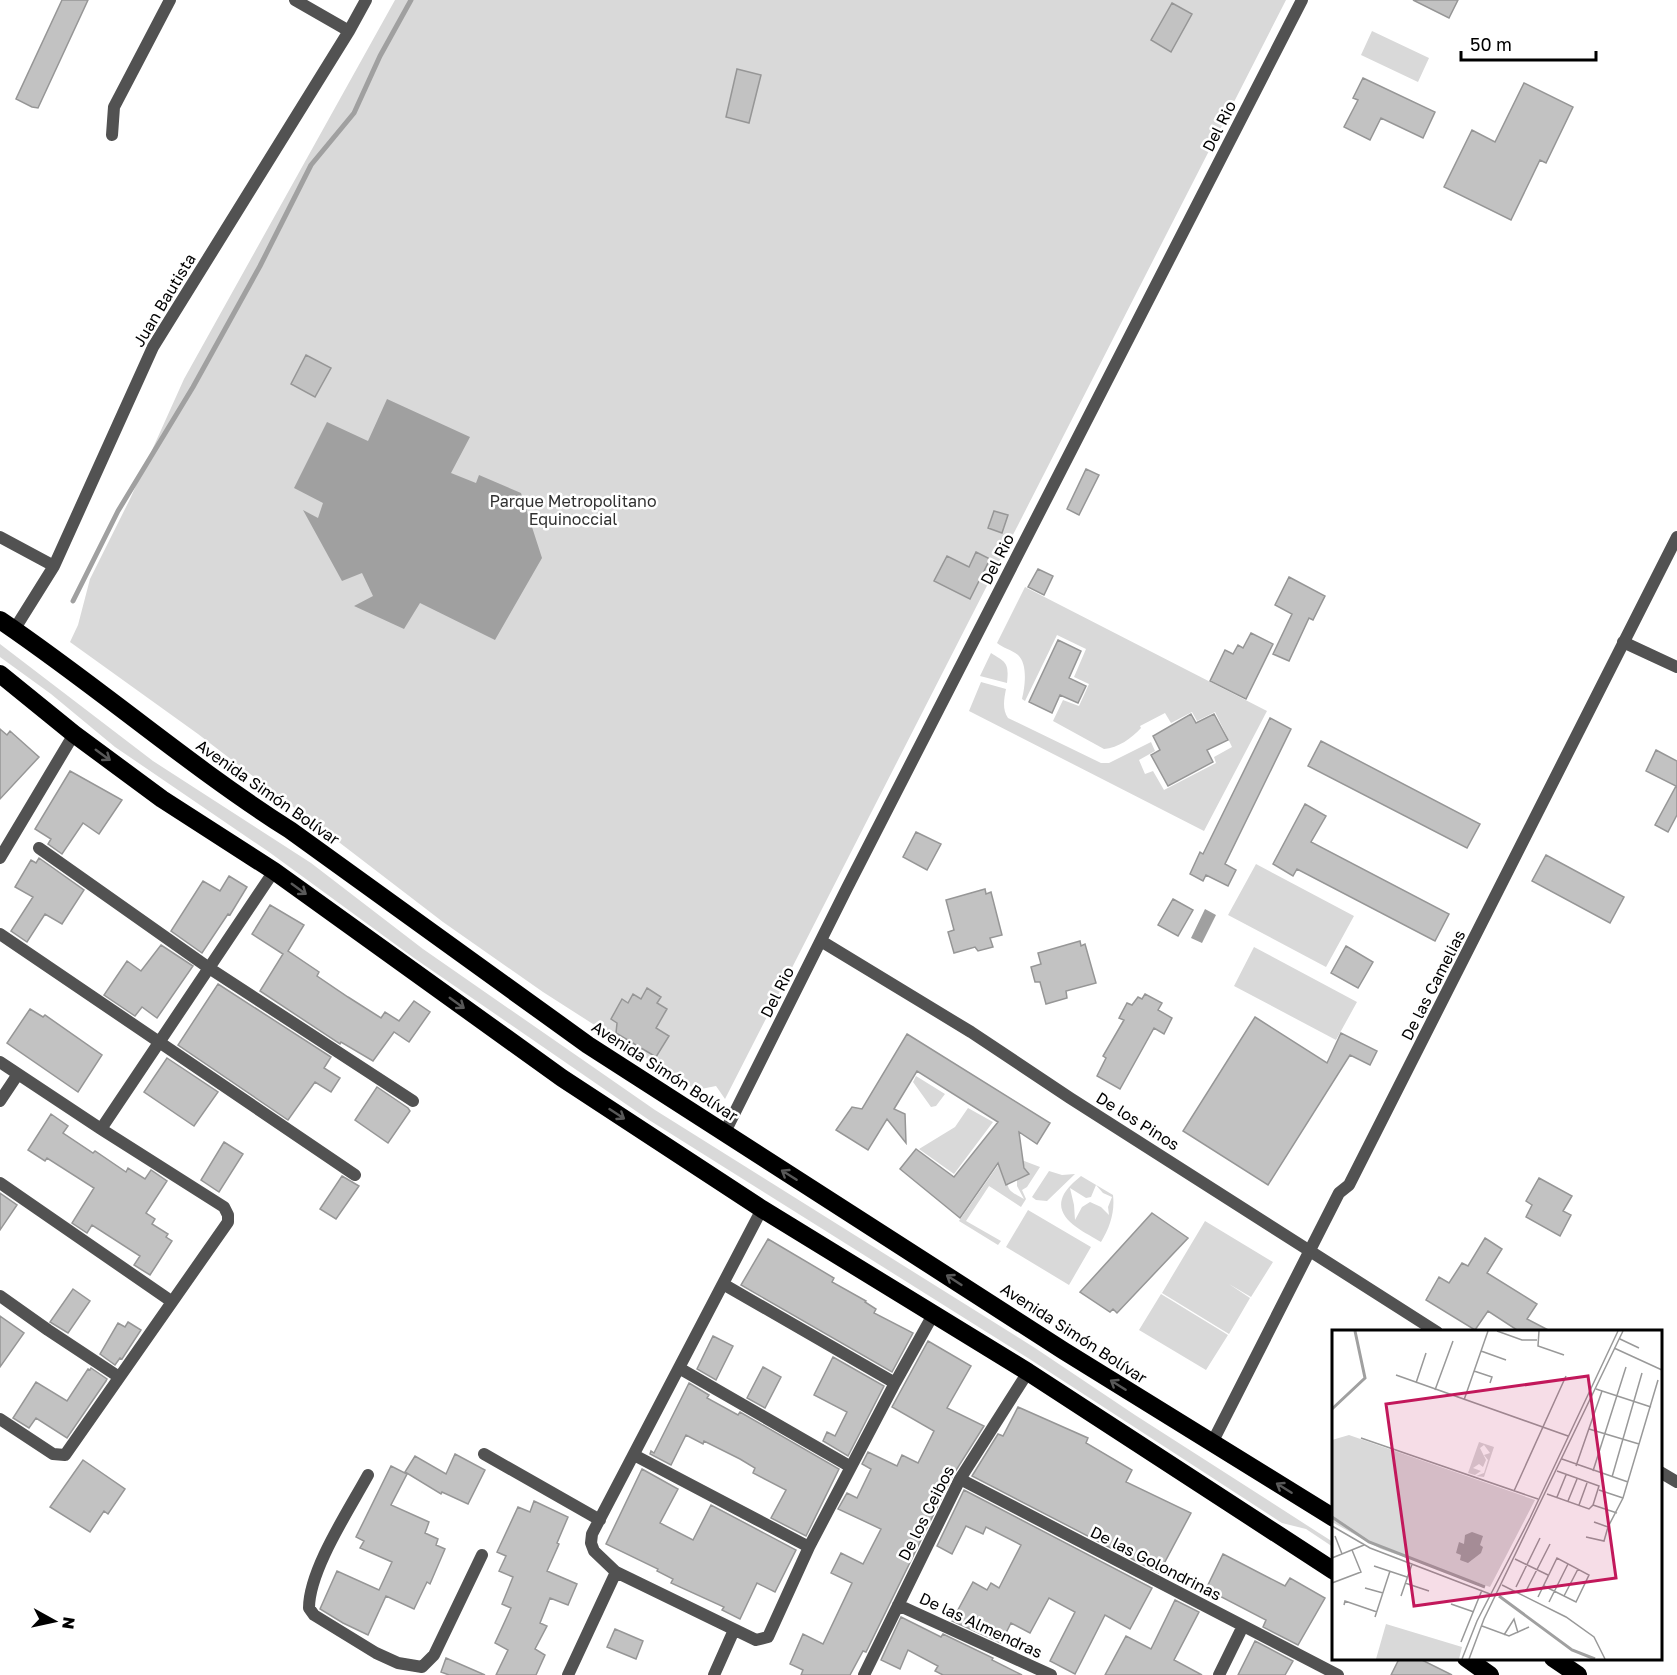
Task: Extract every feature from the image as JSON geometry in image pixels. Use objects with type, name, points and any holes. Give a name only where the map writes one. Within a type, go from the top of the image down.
[{"type":"highway","name":"Avenida Simón Bolívar","points":[[7,625],[247,803],[290,830],[588,1045],[724,1134],[1332,1517]]},
{"type":"highway","points":[[0,674],[74,734],[162,799],[274,871],[562,1078],[762,1209],[1028,1372],[1332,1570]]},
{"type":"highway","points":[[1468,1660],[1490,1675]]},
{"type":"highway","points":[[1555,1660],[1578,1675]]},
{"type":"street","points":[[112,135],[114,108],[170,0]]},
{"type":"street","points":[[295,0],[349,31]]},
{"type":"street","name":"Juan Bautista","points":[[7,625],[54,566],[153,347],[366,0]]},
{"type":"street","name":"Del Rio","points":[[724,1134],[1302,0]]},
{"type":"street","points":[[0,537],[54,566]]},
{"type":"street","name":"De las Camelias","points":[[1212,1443],[1339,1193],[1350,1185],[1677,537]]},
{"type":"street","points":[[1623,642],[1677,667]]},
{"type":"street","points":[[0,858],[74,734]]},
{"type":"street","points":[[39,848],[209,968],[412,1101]]},
{"type":"street","points":[[101,1129],[274,871]]},
{"type":"street","points":[[0,934],[355,1175]]},
{"type":"street","name":"De los Pinos","points":[[821,941],[971,1032],[1434,1330]]},
{"type":"street","points":[[0,1062],[224,1207],[228,1215],[228,1222],[65,1455],[53,1454],[0,1419]]},
{"type":"street","points":[[0,1101],[18,1074]]},
{"type":"street","points":[[0,1183],[171,1301]]},
{"type":"street","points":[[762,1209],[592,1534],[591,1543],[594,1551],[616,1572],[756,1640],[768,1637],[809,1547],[934,1313]]},
{"type":"street","points":[[723,1284],[895,1383]]},
{"type":"street","points":[[0,1296],[119,1377]]},
{"type":"street","points":[[679,1368],[851,1467]]},
{"type":"street","name":"De los Ceibos","points":[[864,1675],[960,1479],[1028,1372]]},
{"type":"street","points":[[484,1454],[600,1520]]},
{"type":"street","points":[[634,1455],[809,1547]]},
{"type":"street","points":[[1662,1473],[1677,1482]]},
{"type":"street","points":[[368,1475],[328,1550],[313,1586],[309,1608],[314,1615],[376,1653],[398,1663],[422,1666],[433,1675]]},
{"type":"street","name":"De las Golondrinas","points":[[960,1479],[1338,1675]]},
{"type":"street","points":[[422,1666],[434,1655],[482,1555]]},
{"type":"street","points":[[568,1675],[616,1572]]},
{"type":"street","name":"De las Almendras","points":[[898,1605],[1051,1675]]},
{"type":"street","points":[[1219,1675],[1243,1626]]},
{"type":"street","points":[[714,1675],[734,1630]]},
{"type":"green space","name":"Parque Metropolitano Equinoccial","points":[[395,0],[1286,0],[725,1099],[716,1086],[696,1090],[543,992],[443,922],[198,734],[70,642],[78,625],[90,579],[130,499],[184,379]]},
{"type":"green space","points":[[1372,31],[1429,58],[1418,82],[1361,55]]},
{"type":"green space","points":[[1025,587],[1267,711],[1204,831],[969,711],[981,682],[1006,689],[1004,708],[1008,718],[1101,763],[1109,763],[1151,742],[1155,751],[1139,760],[1145,774],[1153,771],[1164,790],[1216,763],[1214,757],[1232,747],[1215,712],[1197,721],[1192,712],[1171,723],[1165,713],[1140,726],[1137,732],[1124,742],[1104,749],[1053,721],[1063,700],[1079,706],[1089,684],[1074,677],[1086,649],[1057,635],[1025,701],[1022,699],[1025,676],[1021,659],[1016,653],[997,643]]},
{"type":"green space","points":[[0,644],[153,761],[311,863],[423,949],[655,1110],[1035,1348],[1332,1541],[1332,1546],[1306,1529],[1282,1523],[1028,1358],[649,1120],[414,958],[269,852],[115,747],[51,694],[0,657]]},
{"type":"green space","points":[[991,653],[1006,664],[1007,683],[980,676]]},
{"type":"green space","points":[[1256,864],[1354,916],[1326,967],[1228,915]]},
{"type":"green space","points":[[1254,947],[1357,1002],[1336,1040],[1234,986]]},
{"type":"green space","points":[[916,1076],[945,1094],[936,1106],[931,1107],[913,1082]]},
{"type":"green space","points":[[968,1108],[993,1122],[954,1174],[919,1149],[955,1127]]},
{"type":"green space","points":[[1003,1158],[1019,1159],[1040,1167],[1027,1187],[1022,1190],[1026,1199],[1021,1207],[989,1186],[966,1221],[1001,1241],[998,1245],[959,1221]],"holes":[[[1023,1161],[1029,1174],[1017,1180],[1017,1186],[1024,1199],[1009,1189],[1007,1172]]]},
{"type":"green space","points":[[1049,1171],[1062,1175],[1075,1174],[1047,1201],[1036,1200],[1032,1197]]},
{"type":"green space","points":[[1081,1176],[1113,1195],[1111,1219],[1101,1242],[1079,1229],[1062,1210],[1061,1203],[1064,1194]],"holes":[[[1096,1185],[1103,1193],[1112,1197],[1108,1207],[1109,1215],[1101,1207],[1090,1202],[1082,1207],[1075,1220],[1070,1188],[1086,1198],[1091,1197]]]},
{"type":"green space","points":[[1028,1210],[1091,1247],[1069,1285],[1006,1247]]},
{"type":"green space","points":[[1205,1221],[1273,1262],[1251,1297],[1229,1284],[1250,1298],[1229,1334],[1162,1293]]},
{"type":"green space","points":[[1161,1294],[1228,1335],[1206,1370],[1139,1330]]},
{"type":"shaded area","points":[[387,399],[470,437],[451,473],[476,483],[479,475],[521,493],[542,558],[495,640],[420,603],[404,629],[354,606],[373,596],[362,573],[342,581],[303,510],[318,518],[323,503],[294,488],[327,422],[368,441]]},
{"type":"shaded area","points":[[1205,909],[1216,915],[1202,943],[1191,938]]},
{"type":"building","points":[[62,0],[88,0],[38,108],[32,107],[16,99]]},
{"type":"building","points":[[1413,0],[1458,0],[1449,18]]},
{"type":"building","points":[[1172,3],[1192,14],[1171,52],[1151,40]]},
{"type":"building","points":[[737,69],[761,75],[749,123],[726,117]]},
{"type":"building","points":[[1363,78],[1435,112],[1423,138],[1381,118],[1370,140],[1344,127],[1358,100],[1353,98]]},
{"type":"building","points":[[1524,83],[1573,107],[1546,163],[1540,160],[1511,220],[1444,187],[1472,130],[1495,142]]},
{"type":"building","points":[[306,355],[331,368],[315,397],[291,384]]},
{"type":"building","points":[[1086,469],[1099,475],[1079,515],[1067,509]]},
{"type":"building","points":[[994,511],[1008,515],[1002,533],[988,528]]},
{"type":"building","points":[[976,552],[990,559],[970,599],[934,581],[947,556],[969,567]]},
{"type":"building","points":[[1038,569],[1053,576],[1044,595],[1028,587]]},
{"type":"building","points":[[1289,577],[1325,596],[1313,620],[1309,618],[1289,661],[1273,654],[1292,614],[1275,605]]},
{"type":"building","points":[[1251,633],[1273,644],[1246,699],[1210,681],[1225,650],[1233,654],[1238,645],[1243,648]]},
{"type":"building","points":[[1058,640],[1081,651],[1069,678],[1086,686],[1078,703],[1060,695],[1052,713],[1029,702]]},
{"type":"building","points":[[1191,714],[1196,723],[1214,714],[1228,740],[1207,750],[1213,762],[1168,786],[1151,755],[1160,750],[1153,736]]},
{"type":"building","points":[[1270,718],[1291,729],[1225,864],[1236,870],[1228,886],[1206,875],[1203,881],[1190,874],[1200,852],[1203,854]]},
{"type":"building","points":[[0,729],[7,735],[10,731],[39,757],[0,799]]},
{"type":"building","points":[[1321,741],[1480,824],[1467,848],[1308,766]]},
{"type":"building","points":[[1656,750],[1677,761],[1677,815],[1668,832],[1655,825],[1676,786],[1646,771]]},
{"type":"building","points":[[70,771],[122,800],[99,834],[83,823],[62,854],[48,844],[51,839],[35,829]]},
{"type":"building","points":[[1305,804],[1326,816],[1311,842],[1449,914],[1435,941],[1297,869],[1293,876],[1273,864]]},
{"type":"building","points":[[916,832],[941,844],[927,870],[903,857]]},
{"type":"building","points":[[1546,855],[1624,897],[1610,923],[1532,881]]},
{"type":"building","points":[[39,858],[84,890],[62,924],[45,914],[27,942],[11,931],[33,897],[15,887],[31,860],[36,863]]},
{"type":"building","points":[[229,876],[247,887],[202,953],[171,931],[203,881],[220,891]]},
{"type":"building","points":[[985,889],[986,894],[991,892],[1002,935],[990,938],[993,947],[978,951],[975,947],[954,953],[948,932],[954,930],[946,900]]},
{"type":"building","points":[[1173,899],[1193,910],[1178,936],[1158,925]]},
{"type":"building","points":[[270,905],[304,925],[288,951],[319,972],[317,976],[348,997],[381,1018],[385,1012],[399,1021],[414,1001],[430,1012],[409,1042],[394,1032],[373,1061],[341,1042],[340,1044],[260,991],[283,954],[252,934]]},
{"type":"building","points":[[1080,941],[1081,946],[1085,944],[1096,983],[1066,991],[1067,998],[1046,1004],[1040,982],[1035,982],[1031,967],[1041,964],[1038,953]]},
{"type":"building","points":[[161,945],[193,966],[157,1018],[142,1007],[135,1016],[104,995],[127,961],[141,971]]},
{"type":"building","points":[[1346,946],[1373,962],[1358,988],[1331,973]]},
{"type":"building","points":[[218,984],[331,1057],[324,1068],[340,1078],[331,1092],[315,1082],[288,1120],[178,1045]]},
{"type":"building","points":[[647,988],[661,997],[657,1003],[667,1009],[656,1028],[669,1036],[656,1057],[616,1033],[617,1023],[611,1019],[622,999],[628,1003],[633,994],[641,999]]},
{"type":"building","points":[[1145,994],[1162,1003],[1158,1010],[1172,1018],[1164,1034],[1154,1028],[1120,1089],[1097,1076],[1106,1058],[1103,1056],[1124,1020],[1119,1018],[1127,1003],[1132,1005],[1138,997],[1142,999]]},
{"type":"building","points":[[30,1009],[43,1017],[45,1015],[102,1055],[78,1092],[7,1043]]},
{"type":"building","points":[[1255,1017],[1327,1063],[1341,1033],[1377,1051],[1370,1065],[1350,1055],[1268,1185],[1183,1131]]},
{"type":"building","points":[[907,1034],[1050,1123],[1037,1144],[1019,1132],[1024,1168],[1029,1174],[1006,1185],[998,1163],[960,1218],[900,1169],[916,1149],[954,1177],[998,1122],[917,1071],[894,1109],[905,1114],[906,1143],[887,1119],[868,1150],[836,1130],[852,1107],[862,1109]]},
{"type":"building","points":[[167,1058],[218,1092],[194,1126],[144,1092]]},
{"type":"building","points":[[377,1087],[410,1111],[388,1143],[355,1120]]},
{"type":"building","points":[[51,1114],[68,1126],[63,1133],[93,1153],[95,1151],[126,1172],[128,1168],[145,1179],[151,1170],[167,1181],[146,1213],[155,1219],[152,1224],[168,1234],[166,1237],[172,1241],[150,1275],[134,1265],[140,1256],[92,1225],[87,1233],[72,1223],[94,1188],[47,1158],[45,1161],[28,1150]]},
{"type":"building","points":[[224,1142],[243,1154],[219,1192],[201,1180]]},
{"type":"building","points":[[342,1176],[359,1186],[336,1219],[320,1209]]},
{"type":"building","points":[[1539,1178],[1572,1196],[1563,1211],[1571,1215],[1560,1236],[1526,1217],[1532,1205],[1526,1201]]},
{"type":"building","points":[[0,1193],[17,1205],[0,1230]]},
{"type":"building","points":[[1152,1213],[1188,1238],[1117,1313],[1113,1309],[1110,1312],[1080,1292]]},
{"type":"building","points":[[1485,1238],[1502,1249],[1487,1273],[1537,1304],[1527,1319],[1548,1330],[1517,1330],[1488,1311],[1475,1330],[1426,1300],[1439,1277],[1449,1283],[1462,1263],[1468,1266]]},
{"type":"building","points":[[768,1239],[834,1278],[832,1282],[876,1309],[874,1313],[913,1333],[892,1372],[741,1285]]},
{"type":"building","points":[[73,1289],[90,1301],[68,1333],[50,1322]]},
{"type":"building","points":[[0,1316],[24,1333],[0,1367]]},
{"type":"building","points":[[128,1322],[141,1330],[122,1359],[120,1358],[115,1365],[100,1354],[118,1323],[125,1327]]},
{"type":"building","points":[[713,1336],[733,1346],[716,1380],[697,1369]]},
{"type":"building","points":[[928,1341],[971,1366],[947,1408],[984,1426],[953,1475],[866,1652],[863,1651],[850,1675],[801,1675],[803,1670],[790,1664],[803,1634],[823,1644],[852,1583],[831,1573],[841,1553],[863,1564],[881,1529],[838,1509],[847,1493],[857,1498],[871,1469],[862,1464],[868,1452],[897,1466],[902,1455],[918,1463],[934,1431],[892,1407]]},
{"type":"building","points":[[833,1357],[884,1386],[848,1456],[823,1441],[827,1432],[835,1436],[847,1412],[814,1395]]},
{"type":"building","points":[[763,1367],[781,1377],[765,1408],[747,1398]]},
{"type":"building","points":[[91,1368],[107,1379],[67,1438],[36,1418],[29,1428],[13,1418],[36,1382],[67,1401],[88,1369]]},
{"type":"building","points":[[689,1383],[709,1395],[707,1398],[738,1415],[740,1412],[839,1469],[806,1536],[771,1518],[786,1490],[753,1473],[755,1468],[740,1459],[704,1441],[703,1444],[686,1435],[671,1465],[650,1454],[651,1451],[654,1453]]},
{"type":"building","points":[[1018,1407],[1088,1438],[1086,1443],[1132,1470],[1126,1482],[1191,1513],[1159,1573],[972,1476],[998,1434],[1003,1436]]},
{"type":"building","points":[[455,1454],[485,1470],[468,1504],[442,1492],[441,1494],[405,1472],[415,1456],[446,1474]]},
{"type":"building","points":[[83,1460],[125,1489],[108,1514],[104,1511],[90,1532],[50,1507]]},
{"type":"building","points":[[391,1466],[407,1474],[391,1505],[429,1522],[425,1533],[438,1539],[436,1545],[445,1549],[430,1584],[427,1582],[414,1609],[386,1596],[368,1635],[320,1609],[337,1571],[379,1590],[392,1562],[360,1548],[364,1541],[356,1537]]},
{"type":"building","points":[[642,1469],[678,1489],[660,1523],[693,1540],[711,1505],[796,1550],[775,1592],[757,1583],[740,1619],[722,1610],[724,1607],[671,1583],[673,1579],[657,1571],[658,1569],[606,1544]]},
{"type":"building","points":[[964,1490],[1152,1588],[1130,1629],[1105,1615],[1075,1674],[1050,1661],[1075,1612],[1049,1598],[1030,1633],[1011,1623],[1001,1643],[952,1621],[973,1582],[987,1590],[991,1583],[999,1588],[1021,1545],[986,1527],[983,1534],[966,1526],[952,1554],[937,1546]]},
{"type":"building","points":[[534,1501],[568,1517],[547,1571],[577,1584],[568,1605],[550,1598],[540,1623],[547,1626],[535,1649],[545,1655],[536,1675],[496,1675],[508,1650],[495,1643],[511,1608],[502,1604],[513,1577],[499,1571],[506,1556],[497,1552],[518,1507],[530,1512]]},
{"type":"building","points":[[1223,1554],[1285,1586],[1290,1578],[1325,1598],[1298,1645],[1263,1627],[1266,1620],[1206,1589]]},
{"type":"building","points":[[1175,1600],[1199,1612],[1174,1660],[1202,1675],[1105,1675],[1126,1636],[1151,1649]]},
{"type":"building","points":[[901,1617],[941,1637],[943,1634],[1022,1675],[943,1675],[935,1671],[938,1666],[908,1650],[900,1669],[881,1660]]},
{"type":"building","points":[[615,1629],[643,1641],[636,1659],[607,1647]]},
{"type":"building","points":[[1255,1641],[1293,1661],[1285,1675],[1238,1675]]},
{"type":"building","points":[[446,1658],[485,1675],[449,1675],[441,1672]]},
{"type":"building","points":[[1398,1660],[1422,1660],[1452,1675],[1391,1675]]},
{"type":"waterway","points":[[73,601],[118,511],[193,387],[260,266],[311,165],[354,113],[380,56],[411,0]]}]
